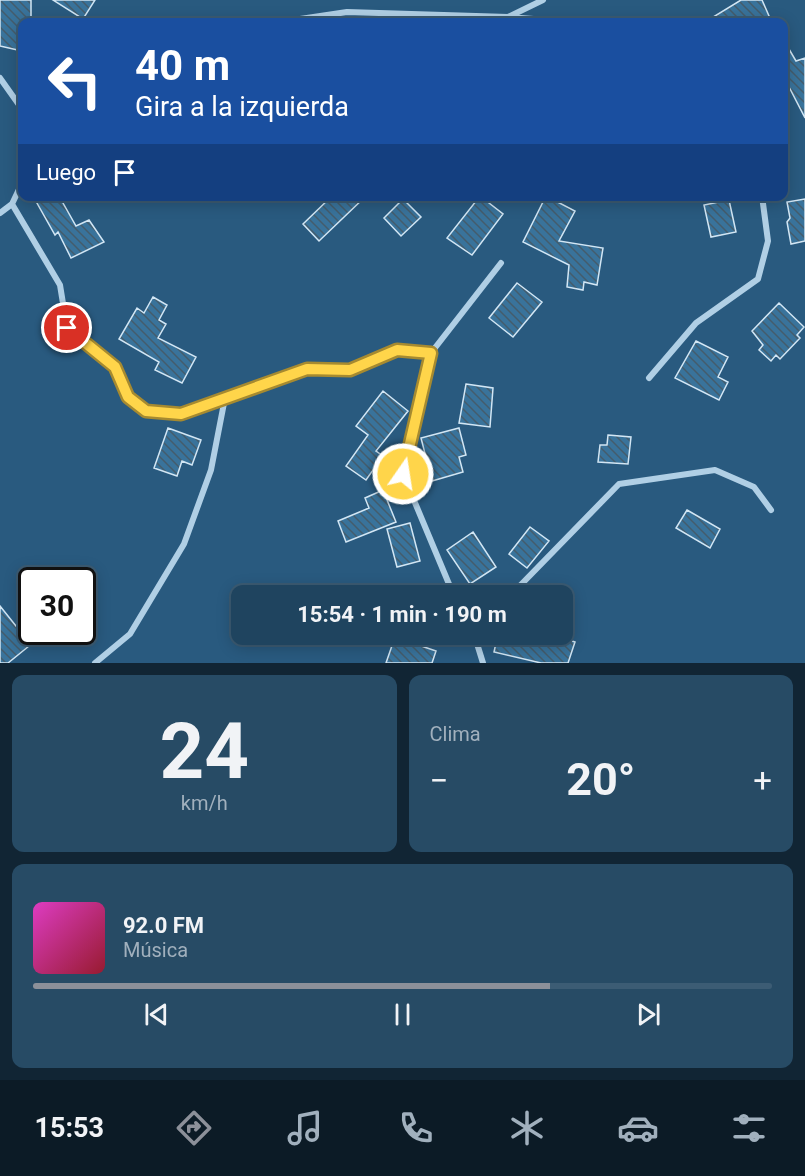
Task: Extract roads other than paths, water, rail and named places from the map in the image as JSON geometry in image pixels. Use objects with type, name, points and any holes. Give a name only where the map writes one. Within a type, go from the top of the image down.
[{"type":"street","points":[[508,17],[543,0]]},
{"type":"street","points":[[307,18],[347,12],[521,18]]},
{"type":"street","points":[[0,78],[18,103]]},
{"type":"street","points":[[0,213],[12,204],[18,191]]},
{"type":"street","points":[[649,378],[696,323],[758,279],[768,241],[763,201]]},
{"type":"street","points":[[12,204],[60,285],[67,328],[115,367],[128,397],[146,411],[181,414],[307,369],[350,370],[397,350],[431,353]]},
{"type":"street","points":[[449,585],[403,474],[431,353],[501,263]]},
{"type":"street","points":[[95,663],[130,634],[183,544],[211,471],[225,398]]},
{"type":"street","points":[[521,585],[619,484],[715,470],[754,487],[771,510]]},
{"type":"street","points":[[477,645],[483,663]]}]
